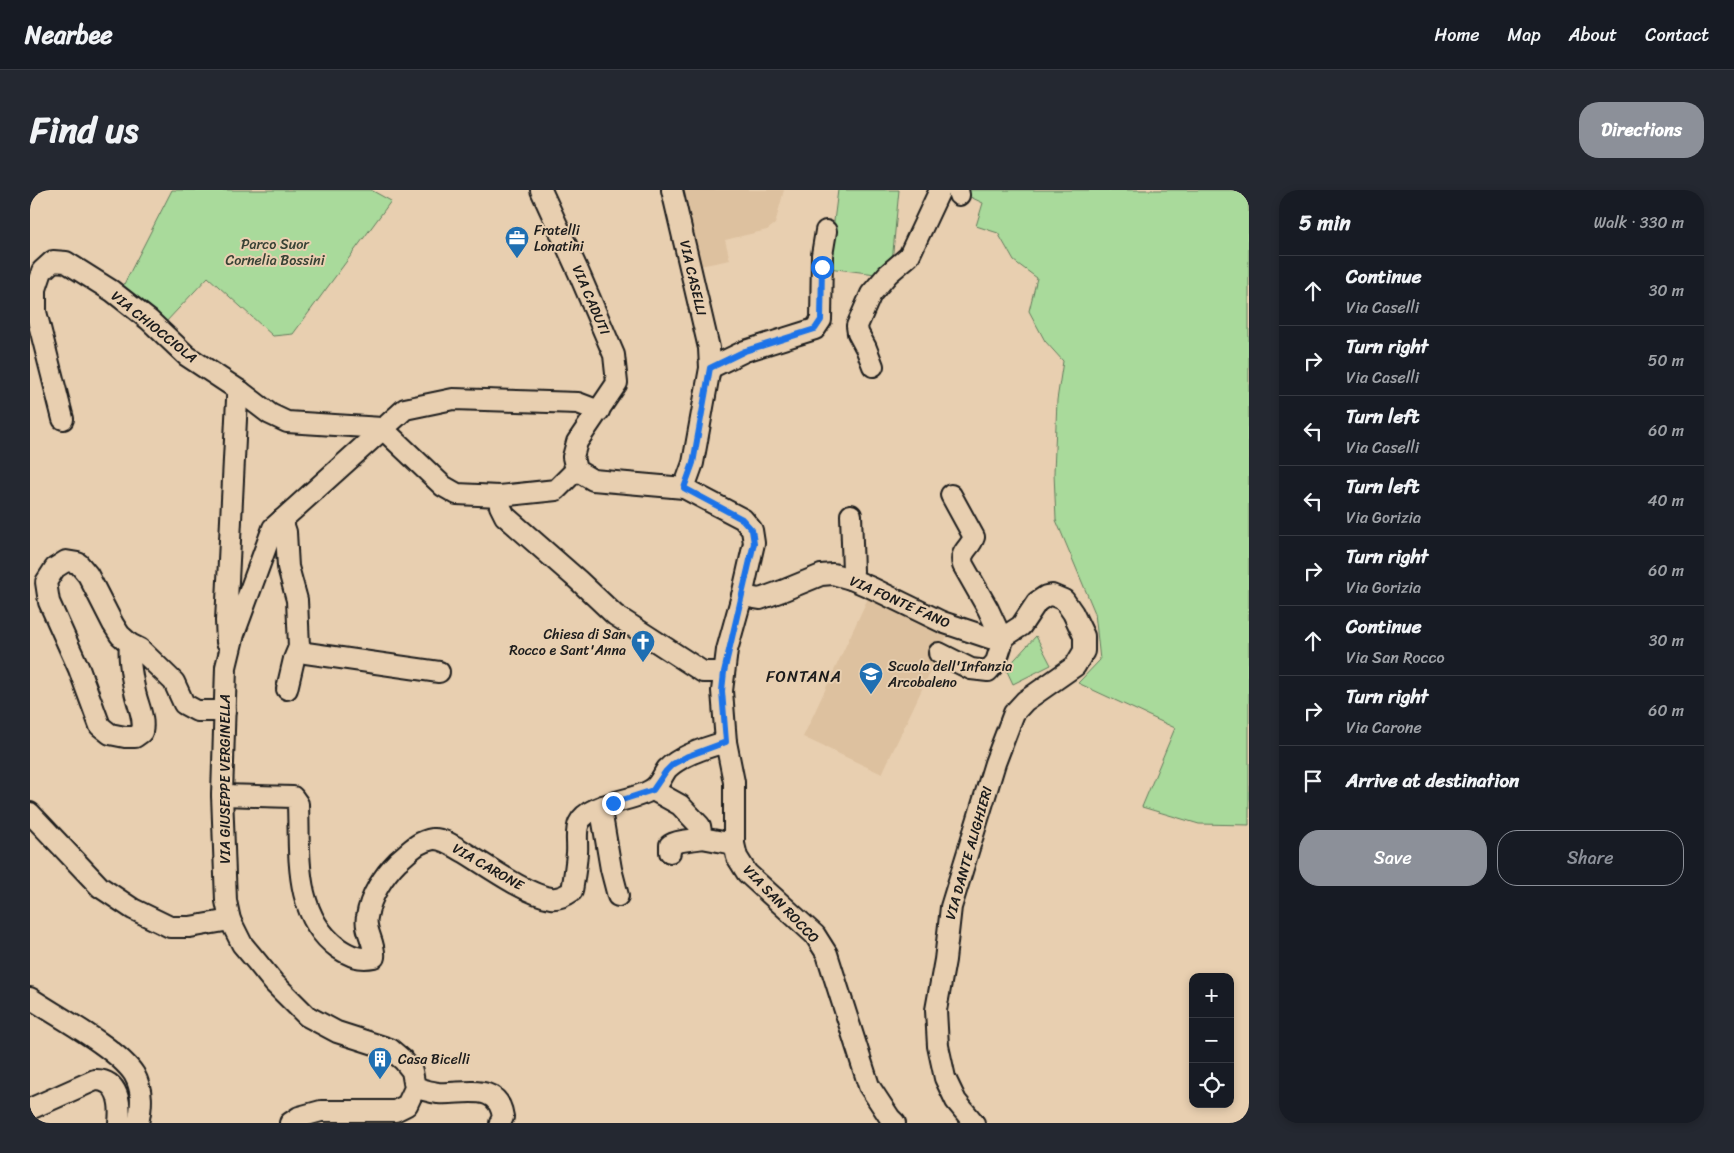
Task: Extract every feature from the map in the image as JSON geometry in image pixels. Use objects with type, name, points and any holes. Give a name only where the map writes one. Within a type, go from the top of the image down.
[{"type":"street","name":"VIA CADUTI","points":[[541,190],[614,355],[617,383],[577,442],[572,458],[576,470]]},
{"type":"street","name":"VIA CASELLI","points":[[672,190],[709,348],[710,368],[693,463],[684,488]]},
{"type":"street","points":[[873,366],[858,333],[857,326],[871,294],[888,274],[909,256],[952,192]]},
{"type":"street","points":[[710,368],[745,351],[815,329],[821,320],[822,255],[826,231]]},
{"type":"street","name":"VIA CHIOCCIOLA","points":[[63,419],[36,312],[36,290],[42,271],[53,261],[66,262],[112,291],[149,320],[187,356],[240,391],[270,414],[287,422],[382,428]]},
{"type":"street","name":"VIA GIUSEPPE VERGINELLA","points":[[228,656],[226,621],[237,399],[240,391]]},
{"type":"street","name":"VIA GIUSEPPE VERGINELLA","points":[[415,1088],[412,1071],[390,1049],[337,1032],[307,1016],[274,983],[242,944],[230,920],[226,901],[222,795],[226,667],[228,656],[234,634],[274,528],[405,409],[453,399],[578,403],[599,411]]},
{"type":"street","points":[[382,428],[443,486],[457,494],[499,496],[556,490],[576,470],[593,480],[684,488]]},
{"type":"street","name":"VIA SAN ROCCO","points":[[684,488],[742,519],[752,530],[754,543],[727,650],[722,691],[726,742],[734,782],[734,844],[737,857],[747,873],[815,935],[827,954],[869,1086],[895,1123]]},
{"type":"street","points":[[939,653],[971,669],[988,671],[996,662],[1002,637],[961,558],[974,537],[951,494]]},
{"type":"street","points":[[499,496],[500,506],[505,516],[578,580],[615,616],[704,672],[724,672]]},
{"type":"street","points":[[851,515],[853,570],[851,579]]},
{"type":"street","points":[[282,520],[286,532],[288,567],[296,600],[299,647],[287,689]]},
{"type":"street","points":[[130,644],[129,651],[135,693],[144,723],[142,732],[135,736],[125,737],[110,734],[100,726],[79,669],[49,602],[46,582],[54,568],[66,561],[78,563],[88,575],[120,635],[130,644],[140,649],[174,682],[184,704],[197,711],[226,711]]},
{"type":"street","name":"VIA FONTE FANO","points":[[742,596],[760,599],[782,592],[820,575],[833,574],[851,579],[942,622],[990,638],[1002,637]]},
{"type":"street","name":"VIA DANTE ALIGHIERI","points":[[974,1123],[956,1101],[948,1086],[938,1046],[936,1010],[945,960],[951,907],[992,772],[1014,714],[1025,701],[1075,666],[1084,652],[1084,636],[1074,613],[1064,600],[1052,595],[1046,596],[1037,602],[1021,626],[1002,637]]},
{"type":"street","points":[[299,647],[306,653],[439,672]]},
{"type":"street","points":[[702,838],[700,826],[680,805],[653,790],[673,764],[688,756],[726,742]]},
{"type":"street","name":"VIA CARONE","points":[[222,795],[292,797],[298,804],[301,880],[306,903],[319,929],[333,944],[349,956],[364,959],[374,957],[375,952],[369,937],[366,918],[374,895],[389,870],[421,842],[435,839],[452,845],[531,892],[551,898],[564,897],[572,891],[577,852],[577,830],[580,822],[586,815],[603,806],[653,790]]},
{"type":"street","points":[[603,806],[602,816],[611,869],[618,896]]},
{"type":"street","points":[[30,813],[100,887],[133,909],[170,927],[190,927],[230,920]]},
{"type":"street","points":[[670,852],[670,844],[677,840],[702,838],[734,844]]},
{"type":"street","points":[[30,998],[96,1041],[125,1063],[134,1075],[140,1088],[142,1106],[138,1123]]},
{"type":"street","points":[[30,1110],[96,1080],[105,1080],[111,1085],[118,1096],[119,1123]]},
{"type":"street","points":[[290,1123],[321,1111],[395,1111],[407,1105],[415,1088],[438,1093],[481,1092],[494,1096],[502,1108],[503,1117],[500,1123]]},
{"type":"shaded area","points":[[684,190],[784,190],[775,224],[767,230],[725,240],[730,260],[700,266]]},
{"type":"shaded area","name":"Scuola dell'Infanzia Arcobaleno","points":[[869,596],[948,634],[882,774],[803,737]]},
{"type":"green space","name":"Parco Suor Cornelia Bossini","points":[[172,190],[371,190],[391,201],[293,334],[273,336],[208,277],[165,323],[121,290]]},
{"type":"green space","points":[[838,190],[899,190],[892,262],[876,274],[828,268]]},
{"type":"green space","points":[[967,190],[1249,190],[1249,825],[1199,824],[1142,807],[1175,728],[1078,683],[1100,660],[1095,613],[1056,520],[1054,473],[1057,400],[1063,361],[1045,341],[1029,311],[1037,278],[1014,261],[998,233],[976,226],[983,203],[966,195]]},
{"type":"green space","points":[[1036,636],[1051,665],[1013,684],[1006,669]]},
{"type":"place","name":"Fratelli Lonatini","points":[[517,259]]},
{"type":"place","name":"Chiesa di San Rocco e Sant'Anna","points":[[643,663]]},
{"type":"place","name":"Scuola dell'Infanzia Arcobaleno","points":[[871,695]]},
{"type":"place","name":"Casa Bicelli","points":[[380,1080]]},
{"type":"district","name":"FONTANA","points":[[804,676]]},
{"type":"route","points":[[613,803],[653,790],[673,764],[714,745],[726,742],[722,691],[724,672],[727,650],[754,543],[752,530],[742,519],[731,512],[684,488],[693,463],[710,368],[745,351],[815,329],[821,320],[822,267]]}]
